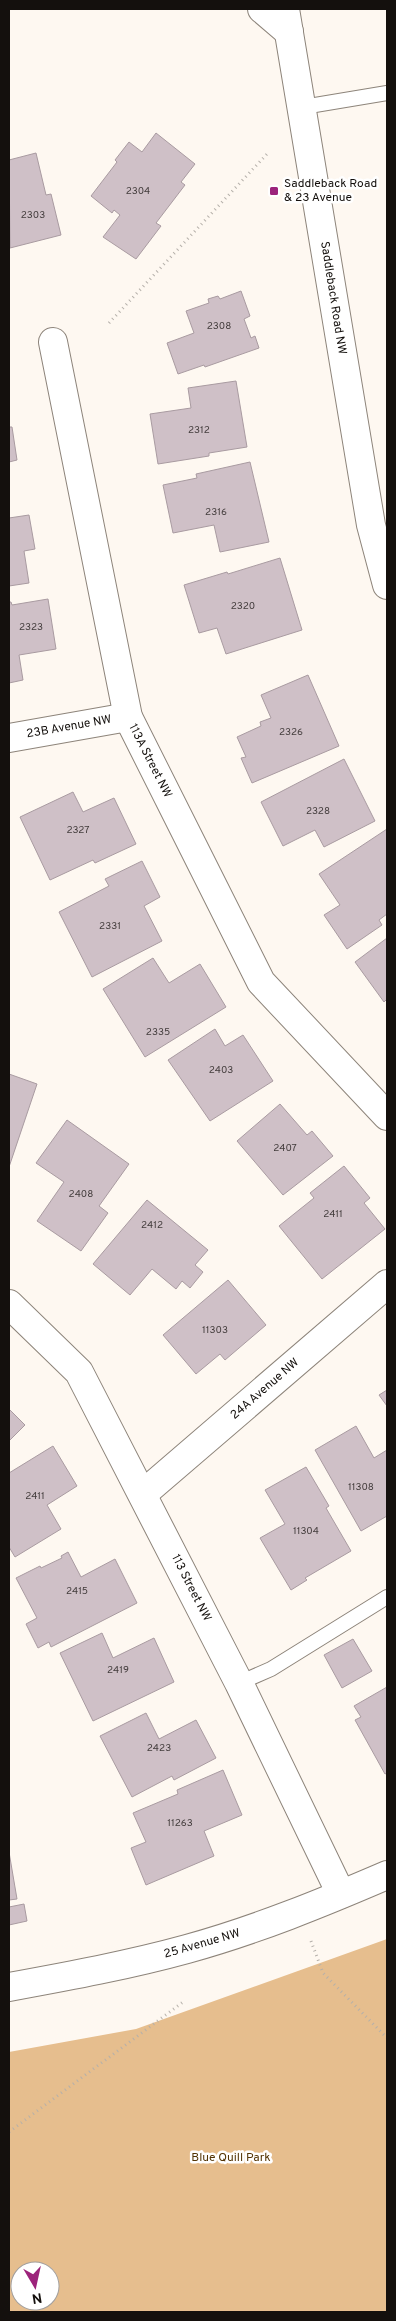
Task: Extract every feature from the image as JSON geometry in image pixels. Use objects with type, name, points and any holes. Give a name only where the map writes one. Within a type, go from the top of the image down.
[{"type":"street","points":[[262,9],[287,20]]},
{"type":"street","name":"Saddleback Road NW","points":[[287,20],[379,524],[387,585]]},
{"type":"street","name":"113A Street NW","points":[[53,342],[128,717],[261,982],[387,1116]]},
{"type":"street","name":"23B Avenue NW","points":[[9,738],[128,717]]},
{"type":"street","name":"24A Avenue NW","points":[[144,1493],[387,1284]]},
{"type":"street","name":"113 Street NW","points":[[9,1304],[80,1372],[144,1493],[342,1894]]},
{"type":"street","name":"25 Avenue NW","points":[[9,1987],[128,1964],[187,1949],[248,1930],[387,1875]]},
{"type":"lane","points":[[302,107],[387,93]]},
{"type":"lane","points":[[239,1683],[270,1669],[387,1596]]},
{"type":"path","points":[[110,323],[266,154]]},
{"type":"path","points":[[311,1940],[323,1973],[387,2038]]},
{"type":"path","points":[[9,2132],[183,2002]]},
{"type":"green space","name":"Blue Quill Park","points":[[387,1939],[387,2312],[9,2312],[9,2052],[136,2029]]},
{"type":"building","points":[[156,133],[195,164],[181,182],[185,185],[156,223],[161,226],[136,259],[103,237],[120,215],[114,210],[112,213],[91,196],[117,162],[115,160],[129,142],[142,152]]},
{"type":"building","points":[[36,153],[46,195],[51,194],[61,235],[10,248],[9,160]]},
{"type":"building","points":[[241,291],[250,316],[244,319],[251,338],[255,336],[259,348],[205,367],[204,365],[178,374],[167,343],[194,333],[186,311],[209,303],[208,299],[218,296],[220,299]]},
{"type":"building","points":[[236,381],[247,447],[209,453],[209,456],[158,464],[150,414],[191,408],[188,388]]},
{"type":"building","points":[[9,427],[12,427],[17,460],[9,462]]},
{"type":"building","points":[[250,462],[269,542],[220,552],[214,525],[173,533],[163,485],[197,478],[196,474]]},
{"type":"building","points":[[29,515],[35,549],[24,551],[29,583],[9,586],[9,518]]},
{"type":"building","points":[[280,558],[302,630],[226,654],[217,628],[199,633],[184,585]]},
{"type":"building","points":[[48,599],[56,649],[19,655],[23,680],[9,683],[9,602],[12,605]]},
{"type":"building","points":[[308,675],[339,746],[252,783],[241,758],[246,757],[237,737],[261,726],[260,722],[271,718],[261,695]]},
{"type":"building","points":[[344,759],[375,821],[324,847],[315,830],[283,846],[261,802]]},
{"type":"building","points":[[73,792],[83,812],[114,798],[136,844],[95,863],[93,860],[50,880],[20,817]]},
{"type":"building","points":[[387,829],[387,914],[379,920],[382,925],[347,949],[324,915],[340,905],[319,874]]},
{"type":"building","points":[[142,861],[160,897],[144,906],[162,941],[92,977],[59,912],[109,886],[105,879]]},
{"type":"building","points":[[387,938],[387,999],[384,1002],[355,962]]},
{"type":"building","points":[[153,958],[169,983],[200,964],[226,1007],[145,1057],[103,989]]},
{"type":"building","points":[[215,1029],[225,1046],[243,1035],[273,1081],[210,1121],[168,1060]]},
{"type":"building","points":[[9,1074],[37,1084],[9,1167]]},
{"type":"building","points":[[280,1104],[307,1135],[312,1131],[333,1156],[283,1195],[237,1141]]},
{"type":"building","points":[[67,1120],[129,1164],[99,1206],[108,1213],[81,1251],[37,1221],[64,1182],[36,1163]]},
{"type":"building","points":[[344,1166],[370,1198],[364,1203],[385,1229],[322,1279],[279,1226],[314,1198],[310,1193]]},
{"type":"building","points":[[147,1200],[208,1250],[195,1265],[203,1272],[190,1288],[182,1281],[176,1289],[152,1269],[130,1295],[93,1264]]},
{"type":"building","points":[[228,1280],[266,1325],[225,1360],[220,1354],[196,1374],[163,1335]]},
{"type":"building","points":[[387,1390],[387,1406],[379,1395]]},
{"type":"building","points":[[9,1409],[25,1425],[9,1441]]},
{"type":"building","points":[[356,1426],[374,1458],[387,1450],[387,1516],[361,1531],[315,1450]]},
{"type":"building","points":[[53,1446],[77,1486],[47,1505],[61,1529],[15,1557],[9,1547],[9,1473]]},
{"type":"building","points":[[306,1467],[329,1506],[326,1508],[351,1551],[305,1578],[307,1580],[291,1590],[260,1538],[285,1524],[265,1490]]},
{"type":"building","points":[[68,1552],[81,1577],[115,1559],[137,1603],[51,1647],[49,1642],[38,1648],[26,1624],[37,1618],[16,1578],[62,1558],[61,1556]]},
{"type":"building","points":[[102,1633],[113,1658],[154,1638],[174,1682],[93,1721],[60,1653]]},
{"type":"building","points":[[353,1639],[372,1671],[342,1688],[324,1655]]},
{"type":"building","points":[[387,1687],[387,1773],[385,1774],[355,1720],[361,1717],[354,1706]]},
{"type":"building","points":[[146,1713],[159,1739],[196,1720],[216,1758],[174,1780],[172,1776],[132,1797],[100,1736]]},
{"type":"building","points":[[223,1770],[242,1815],[204,1831],[214,1856],[146,1885],[131,1848],[146,1842],[133,1813],[178,1794],[177,1790]]},
{"type":"building","points":[[9,1852],[17,1899],[9,1900]]},
{"type":"building","points":[[24,1904],[27,1921],[9,1925],[9,1907]]},
{"type":"place","name":"Saddleback Road & 23 Avenue","points":[[274,191]]}]
